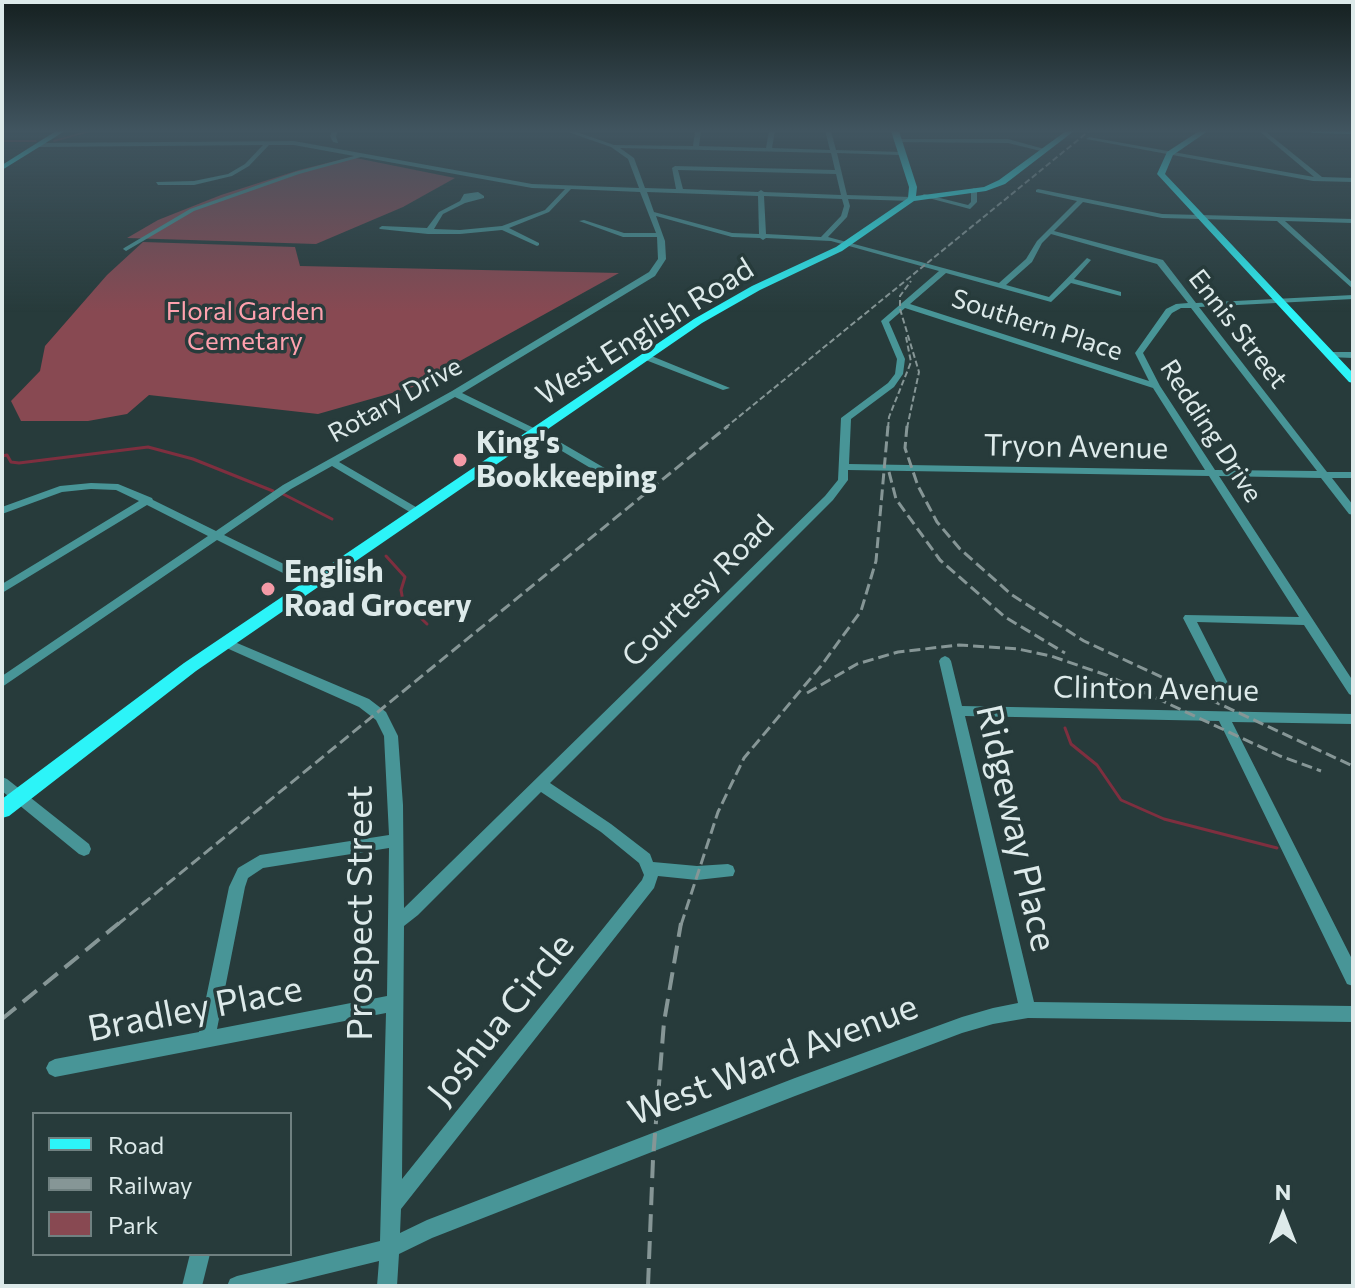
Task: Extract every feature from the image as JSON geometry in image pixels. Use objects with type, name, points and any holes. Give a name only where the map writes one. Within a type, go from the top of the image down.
[{"type":"main road","points":[[913,191],[912,199],[963,191]]},
{"type":"main road","points":[[920,191],[926,195]]},
{"type":"main road","points":[[1178,191],[1353,380]]},
{"type":"main road","name":"West English Road","points":[[2,810],[226,643],[646,357],[721,307],[848,243],[912,199]]},
{"type":"street","points":[[126,249],[192,210],[249,191]]},
{"type":"street","points":[[382,228],[428,232],[503,228],[547,211],[566,191]]},
{"type":"street","points":[[582,221],[623,235],[660,235],[642,191]]},
{"type":"street","points":[[689,191],[912,199]]},
{"type":"street","points":[[823,238],[847,212],[845,191]]},
{"type":"street","points":[[926,195],[966,207],[974,204],[974,191]]},
{"type":"street","points":[[1039,191],[1153,215],[1353,221]]},
{"type":"street","points":[[761,192],[763,238]]},
{"type":"street","points":[[1001,286],[1029,260],[1039,242],[1081,200]]},
{"type":"street","points":[[428,232],[441,213],[463,202]]},
{"type":"street","points":[[652,213],[725,233],[763,238],[823,238],[848,243],[1051,300],[1087,260]]},
{"type":"street","points":[[1279,219],[1353,287]]},
{"type":"street","points":[[503,228],[537,244]]},
{"type":"street","name":"Ennis Street","points":[[1050,232],[1156,260],[1353,512]]},
{"type":"street","name":"Rotary Drive","points":[[2,682],[331,461],[455,393],[652,274],[663,254],[660,235]]},
{"type":"street","points":[[846,467],[846,418],[891,385],[899,374],[901,359],[885,321],[945,270]]},
{"type":"street","points":[[1069,280],[1118,294]]},
{"type":"street","points":[[1191,304],[1353,297]]},
{"type":"street","name":"Redding Drive","points":[[1191,304],[1171,308],[1140,350],[1139,358],[1353,691]]},
{"type":"street","name":"Southern Place","points":[[905,305],[1156,386]]},
{"type":"street","points":[[1331,355],[1353,355]]},
{"type":"street","points":[[646,357],[726,388]]},
{"type":"street","points":[[455,393],[535,432],[623,483]]},
{"type":"street","points":[[331,461],[417,512]]},
{"type":"street","name":"Tryon Avenue","points":[[846,467],[1353,475]]},
{"type":"street","name":"Courtesy Road","points":[[396,922],[413,910],[829,498],[843,480],[846,467]]},
{"type":"street","points":[[2,511],[47,493],[77,487],[118,487],[313,583]]},
{"type":"street","points":[[2,589],[148,500]]},
{"type":"street","points":[[1222,683],[1189,618],[1308,621]]},
{"type":"street","name":"Prospect Street","points":[[226,643],[364,703],[381,716],[393,745],[396,922],[392,1206],[387,1286]]},
{"type":"street","name":"Ridgeway Place","points":[[945,661],[1028,1010]]},
{"type":"street","name":"Clinton Avenue","points":[[958,711],[1353,719]]},
{"type":"street","points":[[1223,717],[1353,978]]},
{"type":"street","points":[[2,783],[84,849]]},
{"type":"street","points":[[540,784],[606,828],[645,859],[649,868],[697,873],[728,871]]},
{"type":"street","points":[[206,1039],[237,887],[249,867],[260,862],[395,840]]},
{"type":"street","name":"Joshua Circle","points":[[392,1206],[643,894],[649,883],[649,868]]},
{"type":"street","name":"Bradley Place","points":[[55,1068],[394,1003]]},
{"type":"street","name":"West Ward Avenue","points":[[237,1286],[390,1248],[427,1230],[962,1025],[1028,1010],[1353,1014]]},
{"type":"street","points":[[192,1286],[200,1256]]},
{"type":"green space","points":[[233,191],[431,191],[403,207],[316,244],[127,238],[158,220]]},
{"type":"green space","name":"Floral Garden Cemetary","points":[[143,242],[295,247],[300,266],[619,273],[413,387],[318,414],[149,395],[127,414],[88,421],[21,421],[11,401],[40,371],[45,346],[107,275]]},
{"type":"waterway","points":[[2,456],[7,455],[11,462],[19,463],[148,447],[193,459],[273,491]]},
{"type":"waterway","points":[[283,494],[332,519]]},
{"type":"waterway","points":[[386,556],[405,577],[401,590],[403,601],[427,624]]},
{"type":"waterway","points":[[1065,728],[1071,744],[1097,765],[1121,800],[1164,819],[1277,848]]},
{"type":"railway","points":[[725,428],[1015,191]]},
{"type":"railway","points":[[907,428],[919,372],[900,309],[900,296],[911,281]]},
{"type":"railway","points":[[888,428],[889,417],[911,362],[906,337]]},
{"type":"railway","points":[[117,925],[728,426]]},
{"type":"railway","points":[[681,925],[718,812],[744,758],[821,666],[861,611],[876,561],[888,426]]},
{"type":"railway","points":[[907,426],[905,448],[918,486],[937,522],[960,549],[1012,595],[1084,641],[1353,766]]},
{"type":"railway","points":[[889,472],[896,499],[940,560],[1005,617],[1065,653]]},
{"type":"railway","points":[[807,693],[857,664],[898,652],[959,645],[1018,649],[1051,656],[1109,676],[1280,756],[1321,771]]},
{"type":"railway","points":[[2,1019],[119,923]]},
{"type":"railway","points":[[648,1286],[653,1159],[664,1022],[681,923]]},
{"type":"place","name":"King's Bookkeeping","points":[[460,460]]},
{"type":"place","name":"English Road Grocery","points":[[268,589]]}]
